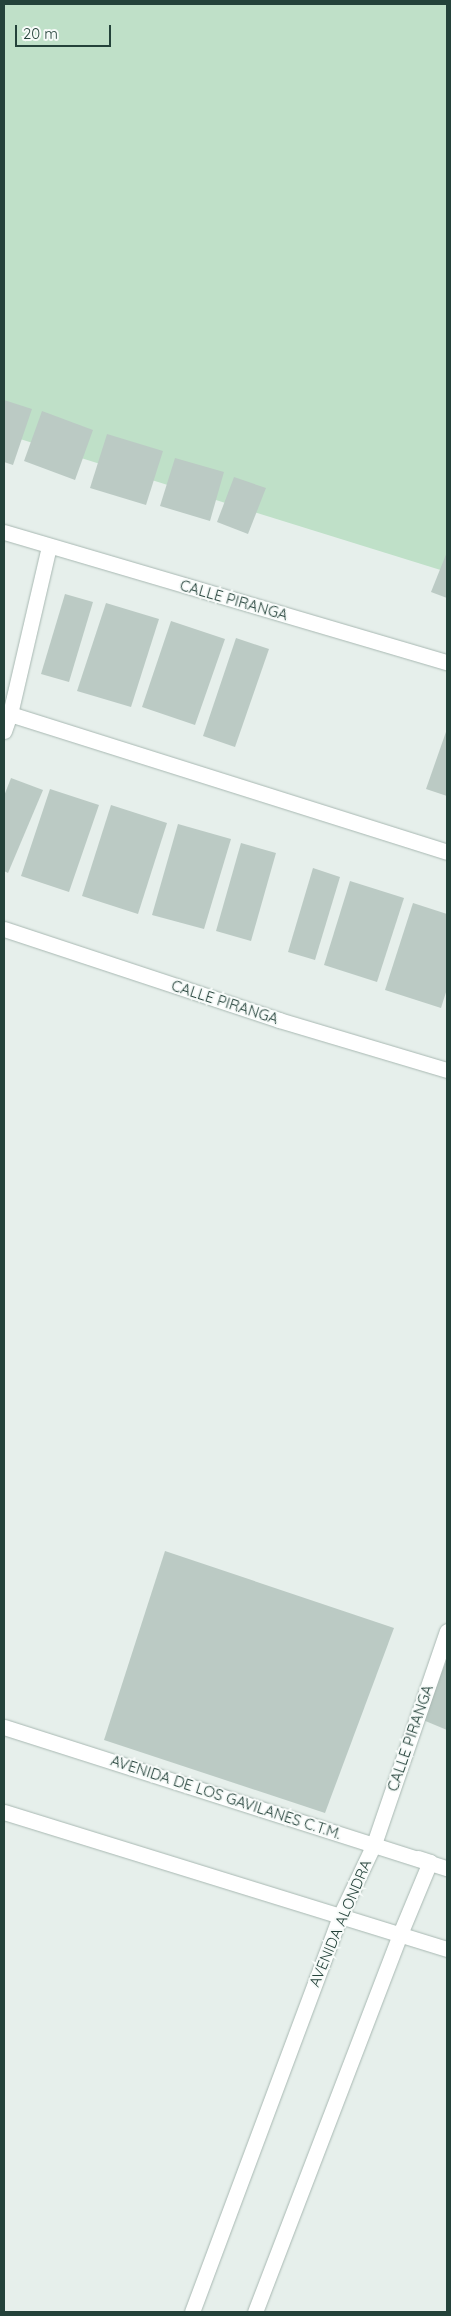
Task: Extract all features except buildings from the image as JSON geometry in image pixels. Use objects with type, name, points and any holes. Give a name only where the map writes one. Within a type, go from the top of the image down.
[{"type":"street","name":"CALLE PIRANGA","points":[[4,532],[447,662]]},
{"type":"street","points":[[4,731],[10,714],[49,546]]},
{"type":"street","points":[[10,714],[447,852]]},
{"type":"street","name":"CALLE PIRANGA","points":[[4,929],[278,1020],[447,1070]]},
{"type":"street","name":"CALLE PIRANGA","points":[[374,1844],[447,1631]]},
{"type":"street","name":"AVENIDA DE LOS GAVILANES C.T.M.","points":[[4,1727],[374,1844]]},
{"type":"street","points":[[4,1812],[447,1949]]},
{"type":"street","name":"AVENIDA ALONDRA","points":[[192,2312],[340,1916],[374,1844],[430,1862]]},
{"type":"street","points":[[255,2312],[400,1934],[430,1862],[447,1868]]},
{"type":"green space","points":[[4,4],[447,4],[447,572],[4,434]]}]
